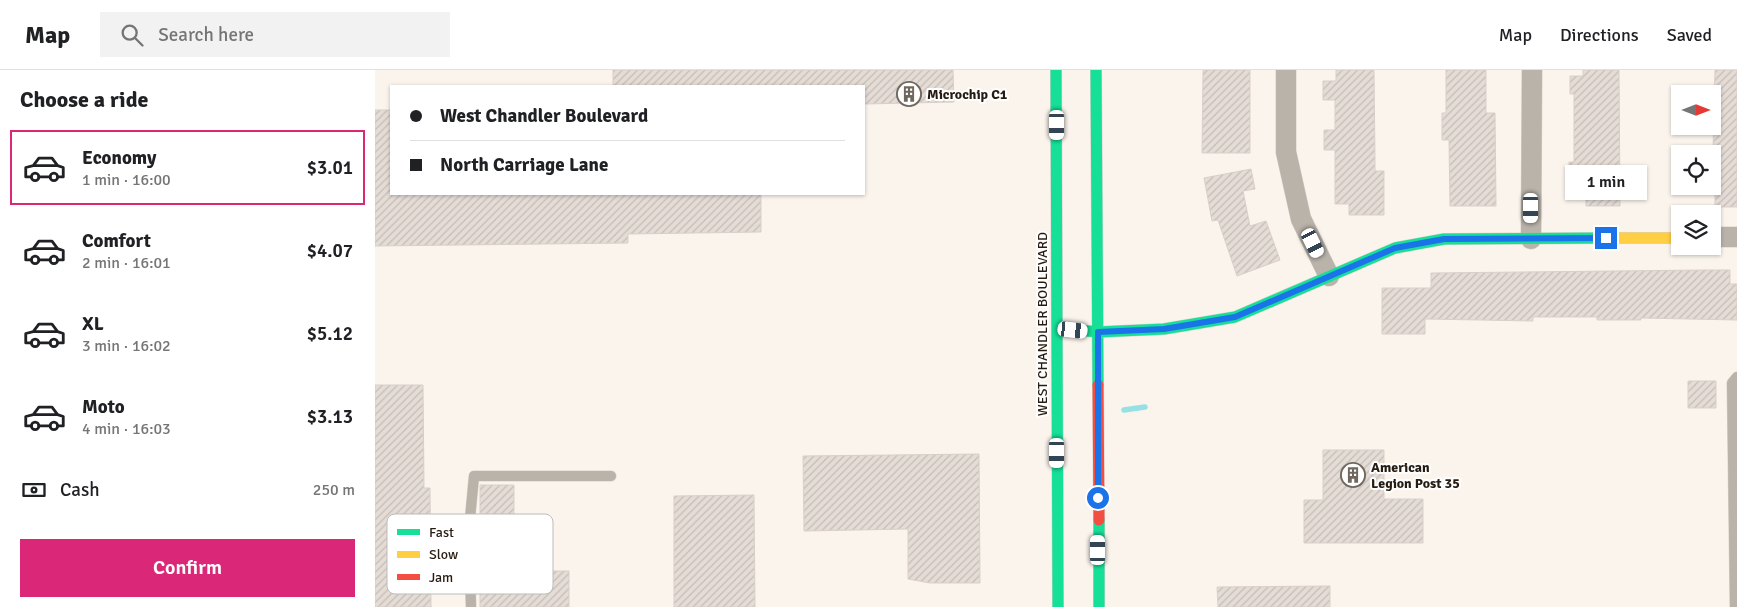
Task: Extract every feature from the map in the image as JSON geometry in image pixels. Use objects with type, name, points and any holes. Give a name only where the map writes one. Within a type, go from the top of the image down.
[{"type":"main road","name":"WEST CHANDLER BOULEVARD","points":[[1056,70],[1058,607]]},
{"type":"main road","points":[[1096,70],[1099,607]]},
{"type":"main road","points":[[1057,328],[1098,332],[1164,329],[1235,317],[1395,248],[1444,239],[1671,238]]},
{"type":"street","points":[[1286,70],[1286,152],[1301,219],[1329,276]]},
{"type":"street","points":[[1531,239],[1532,70]]},
{"type":"street","points":[[1721,237],[1737,237]]},
{"type":"lane","points":[[1735,607],[1732,382],[1737,377]]},
{"type":"lane","points":[[471,514],[475,476],[611,476]]},
{"type":"lane","points":[[471,594],[471,607]]},
{"type":"building","name":"Microchip C1","points":[[613,70],[953,70],[954,102],[865,104],[865,85],[613,85]]},
{"type":"building","points":[[1203,70],[1250,70],[1250,153],[1202,153]]},
{"type":"building","points":[[1336,70],[1374,70],[1375,171],[1384,171],[1384,215],[1349,215],[1349,204],[1335,204],[1335,150],[1324,150],[1324,130],[1335,130],[1335,100],[1323,100],[1323,81],[1336,81]]},
{"type":"building","points":[[1446,70],[1486,70],[1486,113],[1495,113],[1496,206],[1450,206],[1449,140],[1442,140],[1442,113],[1446,113]]},
{"type":"building","points":[[1583,70],[1619,70],[1620,206],[1586,206],[1586,192],[1569,192],[1569,162],[1574,162],[1574,94],[1570,94],[1570,76],[1583,76]]},
{"type":"building","points":[[1715,70],[1737,70],[1737,207],[1715,205],[1715,195],[1721,195],[1721,145],[1713,145],[1713,135],[1721,135],[1721,85],[1715,85]]},
{"type":"building","points":[[375,110],[390,110],[390,195],[761,195],[761,232],[628,234],[628,243],[375,246]]},
{"type":"building","points":[[1251,169],[1255,189],[1243,191],[1250,226],[1266,221],[1280,260],[1237,276],[1218,220],[1212,221],[1204,178]]},
{"type":"building","points":[[1730,270],[1730,284],[1737,284],[1737,320],[1641,318],[1641,320],[1597,320],[1597,317],[1533,317],[1533,321],[1425,319],[1425,334],[1382,334],[1382,288],[1431,288],[1431,273]]},
{"type":"building","points":[[1688,381],[1716,381],[1716,408],[1688,408]]},
{"type":"building","points":[[375,385],[423,385],[424,488],[430,488],[430,514],[387,514],[387,594],[431,594],[431,607],[375,607]]},
{"type":"building","name":"American Legion Post 35","points":[[1323,450],[1384,450],[1384,499],[1423,499],[1423,543],[1304,543],[1304,500],[1323,500]]},
{"type":"building","points":[[979,454],[980,583],[930,583],[908,579],[908,529],[804,531],[803,456]]},
{"type":"building","points":[[480,485],[514,485],[514,514],[480,514]]},
{"type":"building","points":[[754,495],[755,607],[674,607],[674,496]]},
{"type":"building","points":[[553,571],[569,571],[569,607],[480,607],[480,594],[553,594]]},
{"type":"building","points":[[1330,586],[1330,607],[1218,607],[1217,587]]},
{"type":"waterway","points":[[1124,410],[1145,407]]},
{"type":"traffic: fast","points":[[1056,70],[1058,607]]},
{"type":"traffic: fast","points":[[1096,70],[1098,385]]},
{"type":"traffic: fast","points":[[1057,328],[1098,332],[1164,329],[1235,317],[1395,248],[1444,239],[1609,238]]},
{"type":"traffic: fast","points":[[1099,520],[1099,607]]},
{"type":"traffic: slow","points":[[1609,238],[1671,238]]},
{"type":"traffic: jam","points":[[1098,385],[1099,520]]},
{"type":"place","name":"Microchip C1","points":[[909,94]]},
{"type":"place","name":"American Legion Post 35","points":[[1353,475]]},
{"type":"route","points":[[1098,498],[1098,332],[1164,329],[1235,317],[1395,248],[1444,239],[1606,238]]}]
